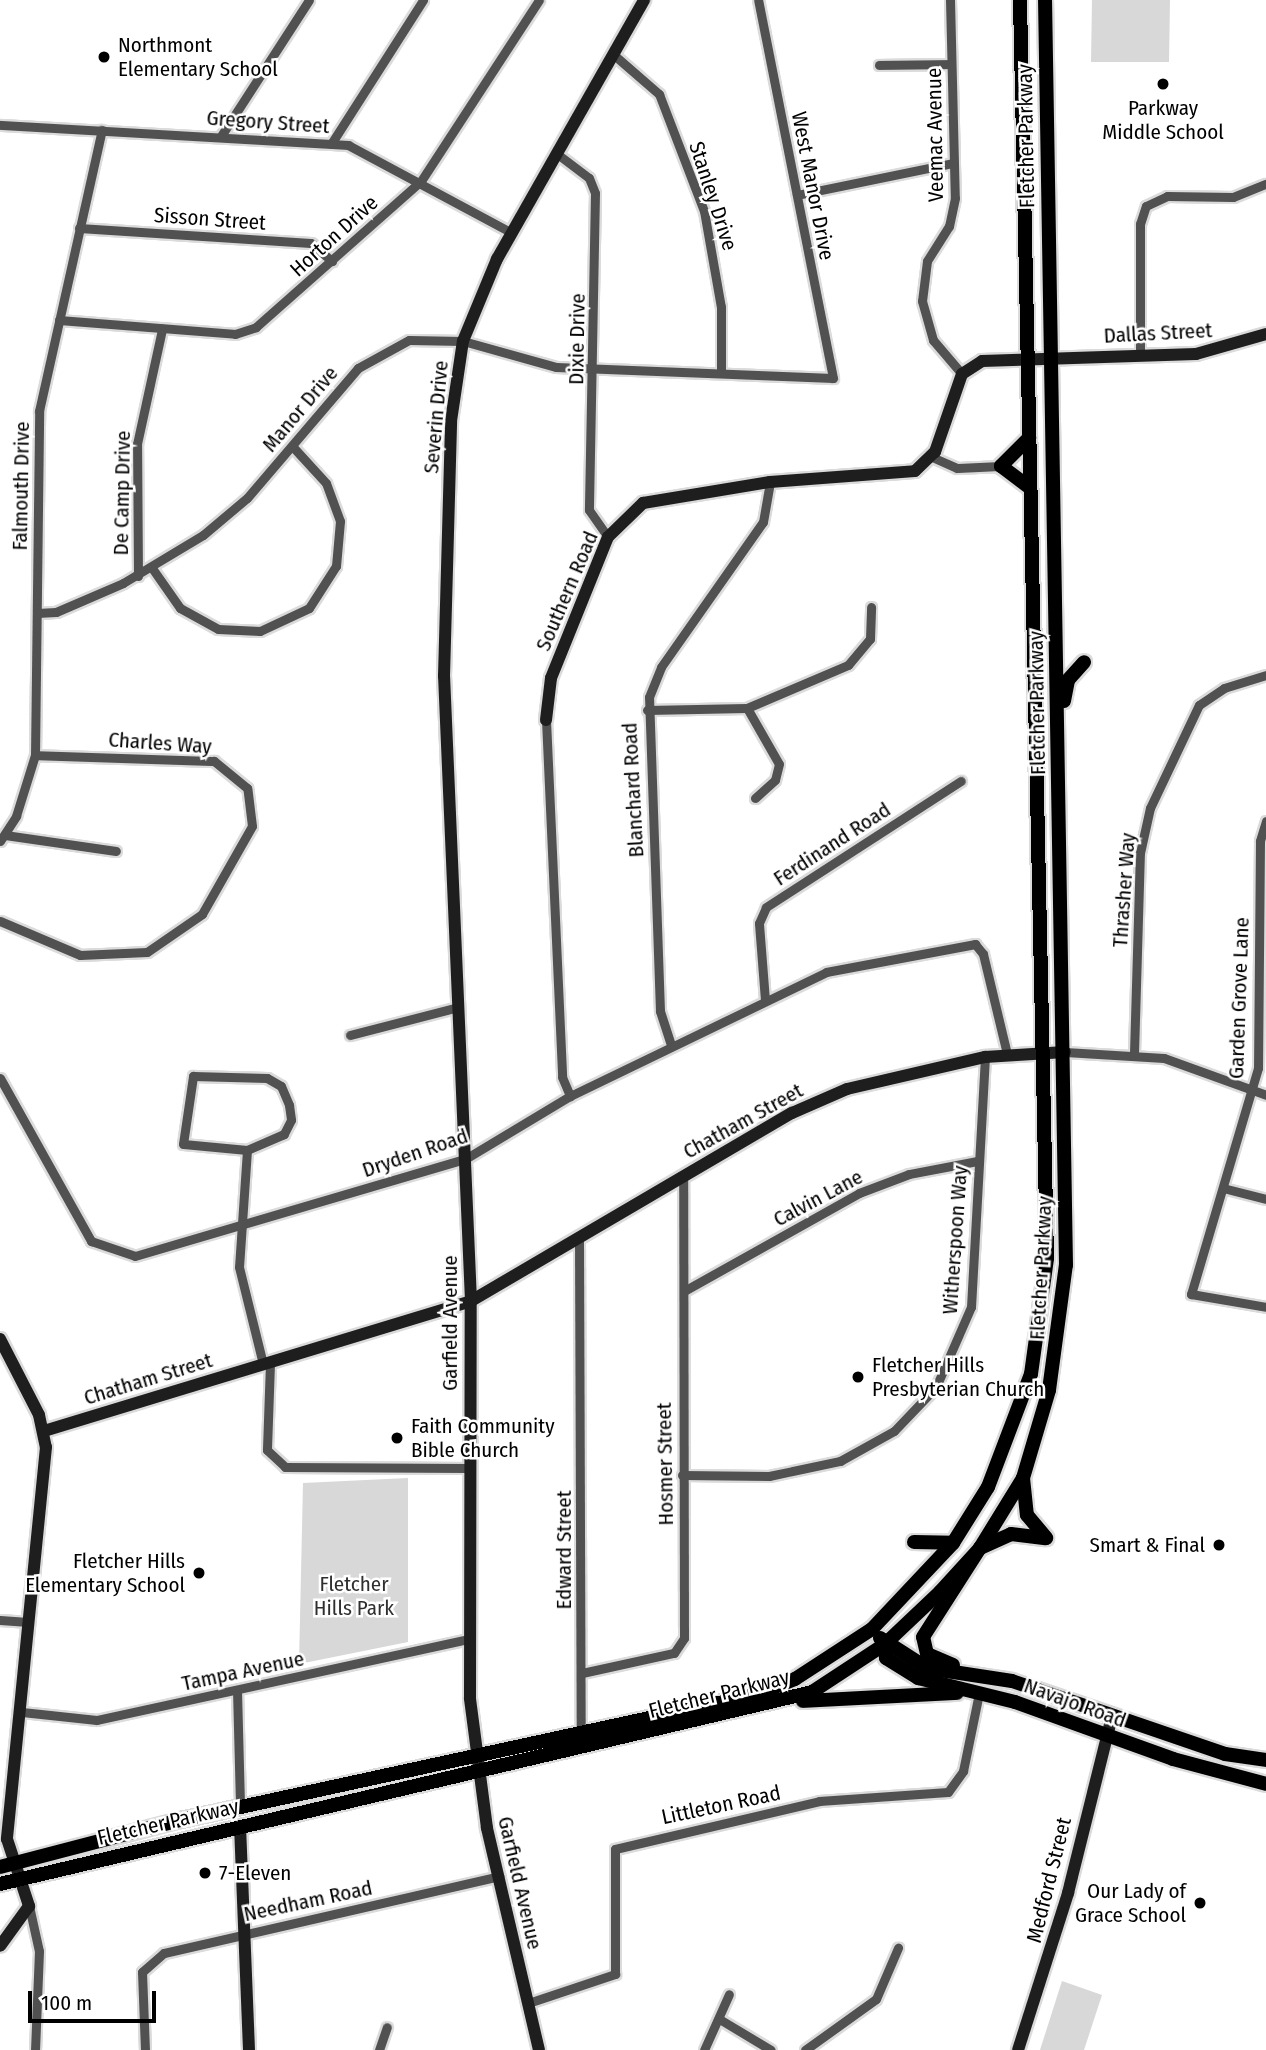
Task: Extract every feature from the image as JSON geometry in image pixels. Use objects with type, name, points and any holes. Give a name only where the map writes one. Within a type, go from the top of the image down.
[{"type":"main road","name":"Fletcher Parkway","points":[[0,1867],[265,1801],[755,1695],[795,1679],[872,1629],[953,1543],[1008,1447],[1044,1315],[1029,358],[1020,0]]},
{"type":"main road","name":"Fletcher Parkway","points":[[0,1884],[760,1707],[812,1692],[885,1644],[980,1548],[1023,1478],[1060,1338],[1066,1265],[1065,1052],[1049,357],[1045,0]]},
{"type":"main road","points":[[1030,439],[1001,466],[1030,488]]},
{"type":"main road","points":[[1059,727],[1068,680],[1084,662]]},
{"type":"main road","points":[[984,1675],[933,1658],[922,1643],[980,1548],[1011,1534],[1046,1538],[1027,1515],[1023,1478]]},
{"type":"main road","points":[[914,1542],[953,1543]]},
{"type":"main road","name":"Navajo Road","points":[[872,1629],[885,1644],[895,1667],[1102,1736],[1266,1784]]},
{"type":"main road","name":"Navajo Road","points":[[885,1644],[928,1668],[984,1675],[1112,1717],[1266,1760]]},
{"type":"main road","points":[[760,1707],[979,1693]]},
{"type":"main road","points":[[551,1756],[577,1745],[581,1734]]},
{"type":"main road","points":[[240,1826],[265,1801]]},
{"type":"main road","points":[[211,1833],[238,1815],[240,1807]]},
{"type":"street","points":[[221,136],[309,0]]},
{"type":"street","points":[[331,144],[424,0]]},
{"type":"street","name":"Horton Drive","points":[[59,320],[162,330],[249,330],[332,261],[421,181],[539,0]]},
{"type":"street","name":"Severin Drive","points":[[448,800],[444,676],[451,421],[463,341],[512,233],[644,0]]},
{"type":"street","name":"West Manor Drive","points":[[758,0],[833,378]]},
{"type":"street","name":"Veemac Avenue","points":[[950,0],[952,217],[927,261],[922,301],[933,340],[962,374]]},
{"type":"street","name":"Stanley Drive","points":[[614,55],[659,94],[704,211],[721,307],[721,372]]},
{"type":"street","points":[[879,65],[951,64]]},
{"type":"street","name":"Gregory Street","points":[[0,125],[221,136],[331,144],[367,151],[512,233]]},
{"type":"street","name":"Falmouth Drive","points":[[3,838],[35,755],[39,411],[102,130]]},
{"type":"street","name":"Dixie Drive","points":[[556,153],[589,178],[595,193],[594,369],[589,510],[608,537]]},
{"type":"street","points":[[797,195],[953,163]]},
{"type":"street","points":[[1140,355],[1146,206],[1167,196],[1233,197],[1266,184]]},
{"type":"street","name":"Sisson Street","points":[[79,228],[310,243],[332,261]]},
{"type":"street","name":"De Camp Drive","points":[[138,576],[137,444],[162,330]]},
{"type":"street","name":"Dallas Street","points":[[1049,357],[1196,354],[1266,334]]},
{"type":"street","name":"Manor Drive","points":[[37,612],[56,612],[138,576],[230,514],[293,447],[339,386],[383,349],[429,337],[463,341],[556,367],[833,378]]},
{"type":"street","points":[[1001,466],[957,468],[932,457],[962,374],[982,361],[1049,357]]},
{"type":"street","name":"De Camp Drive","points":[[152,568],[180,608],[218,629],[260,631],[309,608],[334,573],[341,532],[326,483],[293,447]]},
{"type":"street","name":"Southern Road","points":[[570,1096],[562,1077],[546,720],[551,677],[608,537],[636,508],[658,498],[770,482],[901,475],[932,457]]},
{"type":"street","name":"Blanchard Road","points":[[671,1045],[660,1011],[647,710],[661,667],[762,522],[770,482]]},
{"type":"street","points":[[647,710],[747,708],[854,662],[870,639],[872,607]]},
{"type":"street","name":"Thrasher Way","points":[[1134,1053],[1140,853],[1150,808],[1194,710],[1217,691],[1266,676]]},
{"type":"street","points":[[747,708],[779,764],[775,779],[755,798]]},
{"type":"street","name":"Charles Way","points":[[0,921],[80,955],[147,952],[202,914],[252,826],[247,788],[214,761],[35,755]]},
{"type":"street","name":"Ferdinand Road","points":[[765,999],[759,923],[766,907],[961,781]]},
{"type":"street","name":"Garfield Avenue","points":[[448,800],[471,1301],[470,1639],[475,1756],[538,2050]]},
{"type":"street","name":"Garden Grove Lane","points":[[1266,821],[1260,841],[1253,1090],[1191,1294],[1266,1307]]},
{"type":"street","points":[[3,838],[116,851]]},
{"type":"street","name":"Dryden Road","points":[[0,1078],[98,1246],[141,1256],[466,1159],[570,1096],[765,999],[826,972],[969,943],[984,954],[1007,1055]]},
{"type":"street","points":[[349,1035],[458,1007]]},
{"type":"street","name":"Chatham Street","points":[[44,1431],[471,1301],[683,1176],[828,1096],[985,1057],[1065,1052],[1134,1053],[1266,1095]]},
{"type":"street","name":"Witherspoon Way","points":[[682,1475],[769,1476],[825,1466],[875,1444],[917,1409],[944,1374],[968,1321],[985,1057]]},
{"type":"street","points":[[192,1076],[267,1079],[281,1086],[291,1120],[284,1134],[247,1150],[183,1144],[192,1076]]},
{"type":"street","points":[[247,1150],[240,1278],[267,1363],[267,1450],[285,1467],[309,1471],[469,1468]]},
{"type":"street","name":"Calvin Lane","points":[[684,1292],[859,1193],[909,1174],[978,1161]]},
{"type":"street","name":"Hosmer Street","points":[[582,1673],[678,1650],[684,1638],[683,1176]]},
{"type":"street","points":[[1223,1188],[1266,1199]]},
{"type":"street","name":"Edward Street","points":[[579,1239],[581,1734]]},
{"type":"street","points":[[0,1339],[44,1431],[22,1712],[12,1798],[3,1839],[21,1877],[39,1951],[35,2050]]},
{"type":"street","points":[[0,1620],[28,1622]]},
{"type":"street","name":"Tampa Avenue","points":[[22,1712],[97,1720],[470,1639]]},
{"type":"street","points":[[237,1690],[240,1807]]},
{"type":"street","name":"Littleton Road","points":[[528,2003],[615,1974],[615,1849],[819,1801],[947,1792],[963,1771],[979,1693]]},
{"type":"street","name":"Medford Street","points":[[1018,2050],[1068,1893],[1102,1736],[1112,1717]]},
{"type":"street","points":[[0,1790],[12,1798]]},
{"type":"street","points":[[240,1826],[249,2050]]},
{"type":"street","name":"Needham Road","points":[[145,2050],[142,1982],[152,1959],[164,1953],[499,1876]]},
{"type":"street","points":[[0,1946],[29,1906]]},
{"type":"street","points":[[805,2050],[876,1999],[898,1948]]},
{"type":"street","points":[[704,2050],[721,2021],[729,1994]]},
{"type":"street","points":[[721,2021],[771,2050]]},
{"type":"street","points":[[379,2050],[387,2027]]},
{"type":"green space","points":[[1092,0],[1170,0],[1169,62],[1091,62]]},
{"type":"green space","name":"Fletcher Hills Park","points":[[408,1478],[408,1642],[299,1664],[303,1483]]},
{"type":"green space","points":[[1062,1981],[1102,1995],[1084,2050],[1040,2050]]},
{"type":"place","name":"Northmont Elementary School","points":[[104,57]]},
{"type":"place","name":"Parkway Middle School","points":[[1163,84]]},
{"type":"place","name":"Fletcher Hills Presbyterian Church","points":[[858,1377]]},
{"type":"place","name":"Faith Community Bible Church","points":[[397,1438]]},
{"type":"place","name":"Smart & Final","points":[[1219,1545]]},
{"type":"place","name":"Fletcher Hills Elementary School","points":[[199,1573]]},
{"type":"place","name":"7-Eleven","points":[[205,1873]]},
{"type":"place","name":"Our Lady of Grace School","points":[[1200,1903]]}]
